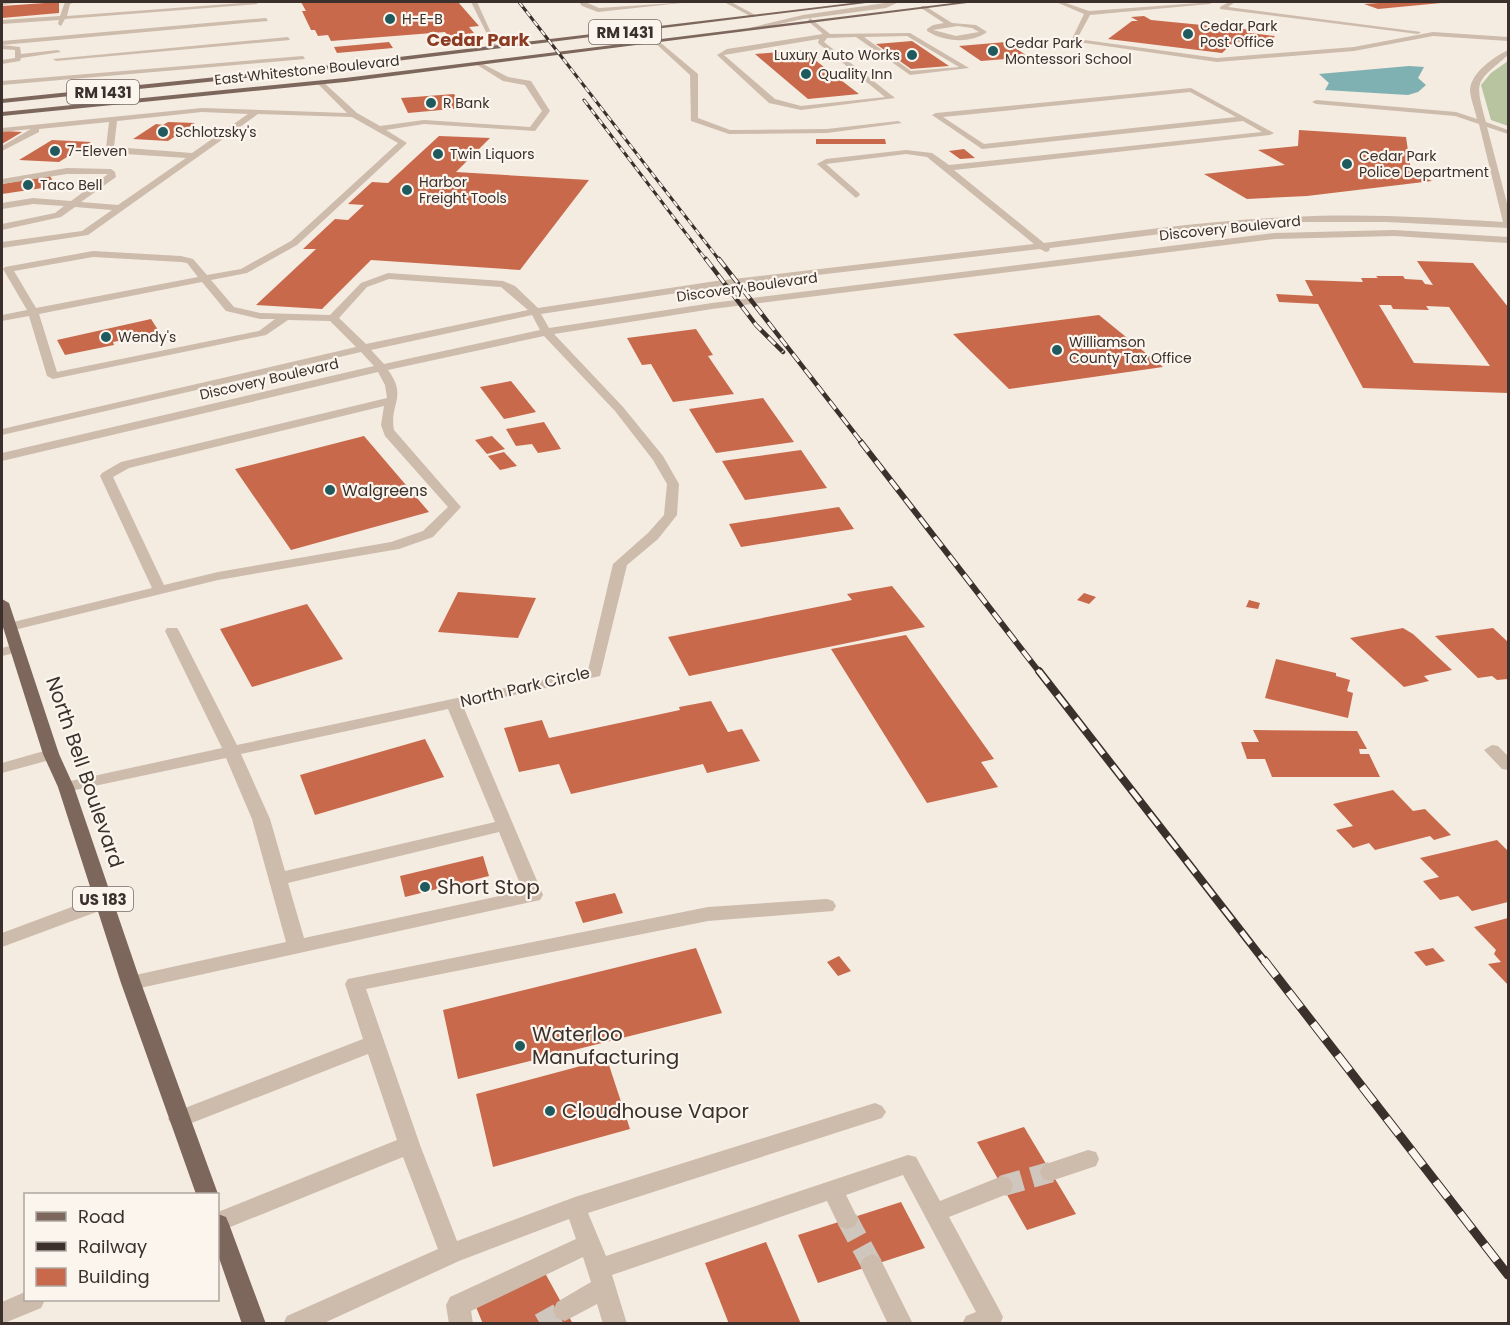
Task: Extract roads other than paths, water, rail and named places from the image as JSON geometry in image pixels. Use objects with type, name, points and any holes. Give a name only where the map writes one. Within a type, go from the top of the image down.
[{"type":"main road","name":"East Whitestone Boulevard","points":[[2,101],[315,69],[871,2]]},
{"type":"main road","name":"East Whitestone Boulevard","points":[[2,114],[321,82],[810,20],[972,2]]},
{"type":"main road","name":"North Bell Boulevard","points":[[2,603],[10,627],[9,650],[66,787],[131,983],[207,1193]]},
{"type":"main road","points":[[219,1226],[254,1323]]},
{"type":"street","points":[[2,3],[20,2]]},
{"type":"street","points":[[55,97],[52,80],[62,17],[67,3],[72,2]]},
{"type":"street","points":[[474,2],[487,34],[496,47]]},
{"type":"street","points":[[582,2],[584,6],[598,10],[687,2]]},
{"type":"street","points":[[728,2],[754,16]]},
{"type":"street","points":[[752,28],[802,17],[886,6],[896,2]]},
{"type":"street","points":[[1059,2],[1088,13],[1210,2]]},
{"type":"street","points":[[1232,2],[1222,8],[1433,34],[1509,39]]},
{"type":"street","points":[[2,22],[255,3],[259,12],[274,29]]},
{"type":"street","points":[[923,7],[950,24],[974,26],[984,32],[976,36],[951,37],[929,30],[935,26],[950,24]]},
{"type":"street","points":[[65,9],[76,9]]},
{"type":"street","points":[[1088,13],[1073,40],[1217,60],[1353,49],[1433,34]]},
{"type":"street","points":[[2,43],[266,20]]},
{"type":"street","points":[[810,20],[827,33],[825,36],[819,42],[891,98],[801,108],[772,101],[720,55],[727,51],[825,36],[908,34],[966,68],[910,73],[858,36]]},
{"type":"street","points":[[49,29],[61,28]]},
{"type":"street","points":[[281,34],[315,69]]},
{"type":"street","points":[[655,40],[693,74],[694,119],[729,132],[827,131],[898,123]]},
{"type":"street","points":[[18,56],[293,44]]},
{"type":"street","points":[[2,48],[16,47],[18,56],[18,60],[2,62]]},
{"type":"street","points":[[1509,52],[1481,72],[1475,80],[1474,91],[1509,223]]},
{"type":"street","points":[[2,83],[303,58]]},
{"type":"street","points":[[378,129],[424,122],[532,129],[546,111],[528,83],[506,79],[477,63]]},
{"type":"street","points":[[2,318],[244,271],[294,243],[403,143],[354,115],[321,82]]},
{"type":"street","points":[[947,168],[1270,133],[1191,90],[936,115],[982,147],[1243,119]]},
{"type":"street","points":[[1316,102],[1456,114],[1509,132]]},
{"type":"street","points":[[63,109],[63,124]]},
{"type":"street","points":[[2,130],[202,110],[354,115]]},
{"type":"street","points":[[2,245],[85,233],[256,112]]},
{"type":"street","points":[[113,119],[110,148],[114,151],[194,156]]},
{"type":"street","points":[[2,149],[41,127]]},
{"type":"street","points":[[856,195],[821,164],[826,161],[906,152],[929,155],[1062,262]]},
{"type":"street","points":[[2,181],[67,171],[111,172],[113,175],[53,217],[2,227]]},
{"type":"street","points":[[2,206],[33,201],[70,207],[120,208]]},
{"type":"street","name":"Discovery Boulevard","points":[[2,432],[534,310],[735,281],[1266,221],[1387,219],[1509,223]]},
{"type":"street","name":"Discovery Boulevard","points":[[2,457],[381,368],[546,332],[739,302],[1211,243],[1329,234],[1394,233],[1509,240]]},
{"type":"street","points":[[10,627],[218,576],[394,546],[428,534],[455,507],[388,431],[387,413],[393,395],[391,384],[381,368],[333,318],[285,317],[241,313],[230,309],[190,261],[93,254],[6,265],[33,311],[53,376],[262,333],[285,317]]},
{"type":"street","name":"North Park Circle","points":[[66,787],[596,673],[620,564],[653,536],[670,515],[673,484],[659,459],[619,409],[546,332],[534,310],[511,288],[503,284],[388,276],[364,285],[333,318]]},
{"type":"street","points":[[160,591],[106,476],[125,465],[390,401]]},
{"type":"street","points":[[172,631],[232,752],[261,819],[297,947]]},
{"type":"street","points":[[131,983],[534,895],[454,704]]},
{"type":"street","points":[[1500,749],[1509,765]]},
{"type":"street","points":[[2,768],[51,754]]},
{"type":"street","points":[[278,879],[505,825]]},
{"type":"street","points":[[2,940],[104,902]]},
{"type":"street","points":[[451,1254],[409,1145],[355,984],[708,915],[827,906]]},
{"type":"street","points":[[179,1119],[375,1043]]},
{"type":"street","points":[[295,1323],[451,1254],[575,1207],[875,1112]]},
{"type":"street","points":[[219,1223],[409,1145]]},
{"type":"street","points":[[1051,1172],[1088,1159]]},
{"type":"street","points":[[565,1310],[602,1278],[908,1164],[991,1317],[975,1323]]},
{"type":"street","points":[[934,1213],[1002,1186]]},
{"type":"street","points":[[832,1191],[847,1219]]},
{"type":"street","points":[[575,1207],[590,1243],[615,1323]]},
{"type":"street","points":[[461,1323],[458,1305],[590,1243]]},
{"type":"street","points":[[872,1265],[901,1323]]},
{"type":"street","points":[[2,1313],[29,1301]]},
{"type":"water","points":[[1409,66],[1424,67],[1418,78],[1426,85],[1418,92],[1408,95],[1325,90],[1329,83],[1319,74]]},
{"type":"tunnel","points":[[1002,1186],[1051,1172]]},
{"type":"tunnel","points":[[847,1219],[872,1265]]},
{"type":"tunnel","points":[[540,1324],[565,1310]]},
{"type":"railway","points":[[519,2],[720,261]]},
{"type":"railway","points":[[584,100],[707,261]]},
{"type":"railway","points":[[706,259],[756,325],[783,352]]},
{"type":"railway","points":[[719,259],[862,443]]},
{"type":"railway","points":[[861,442],[1040,673]]},
{"type":"railway","points":[[1039,671],[1265,962]]},
{"type":"railway","points":[[1264,960],[1508,1275]]},
{"type":"place","name":"H-E-B","points":[[390,19]]},
{"type":"place","name":"Cedar Park Post Office","points":[[1188,34]]},
{"type":"place","name":"Cedar Park Montessori School","points":[[993,51]]},
{"type":"place","name":"Luxury Auto Works","points":[[912,55]]},
{"type":"place","name":"Quality Inn","points":[[806,74]]},
{"type":"place","name":"R Bank","points":[[431,103]]},
{"type":"place","name":"Schlotzsky's","points":[[163,132]]},
{"type":"place","name":"7-Eleven","points":[[55,151]]},
{"type":"place","name":"Twin Liquors","points":[[438,154]]},
{"type":"place","name":"Cedar Park Police Department","points":[[1347,164]]},
{"type":"place","name":"Taco Bell","points":[[28,185]]},
{"type":"place","name":"Harbor Freight Tools","points":[[407,190]]},
{"type":"place","name":"Wendy's","points":[[106,337]]},
{"type":"place","name":"Williamson County Tax Office","points":[[1057,350]]},
{"type":"place","name":"Walgreens","points":[[330,490]]},
{"type":"place","name":"Short Stop","points":[[425,887]]},
{"type":"place","name":"Waterloo Manufacturing","points":[[520,1046]]},
{"type":"place","name":"Cloudhouse Vapor","points":[[550,1111]]},
{"type":"district","name":"Cedar Park","points":[[478,39]]}]
